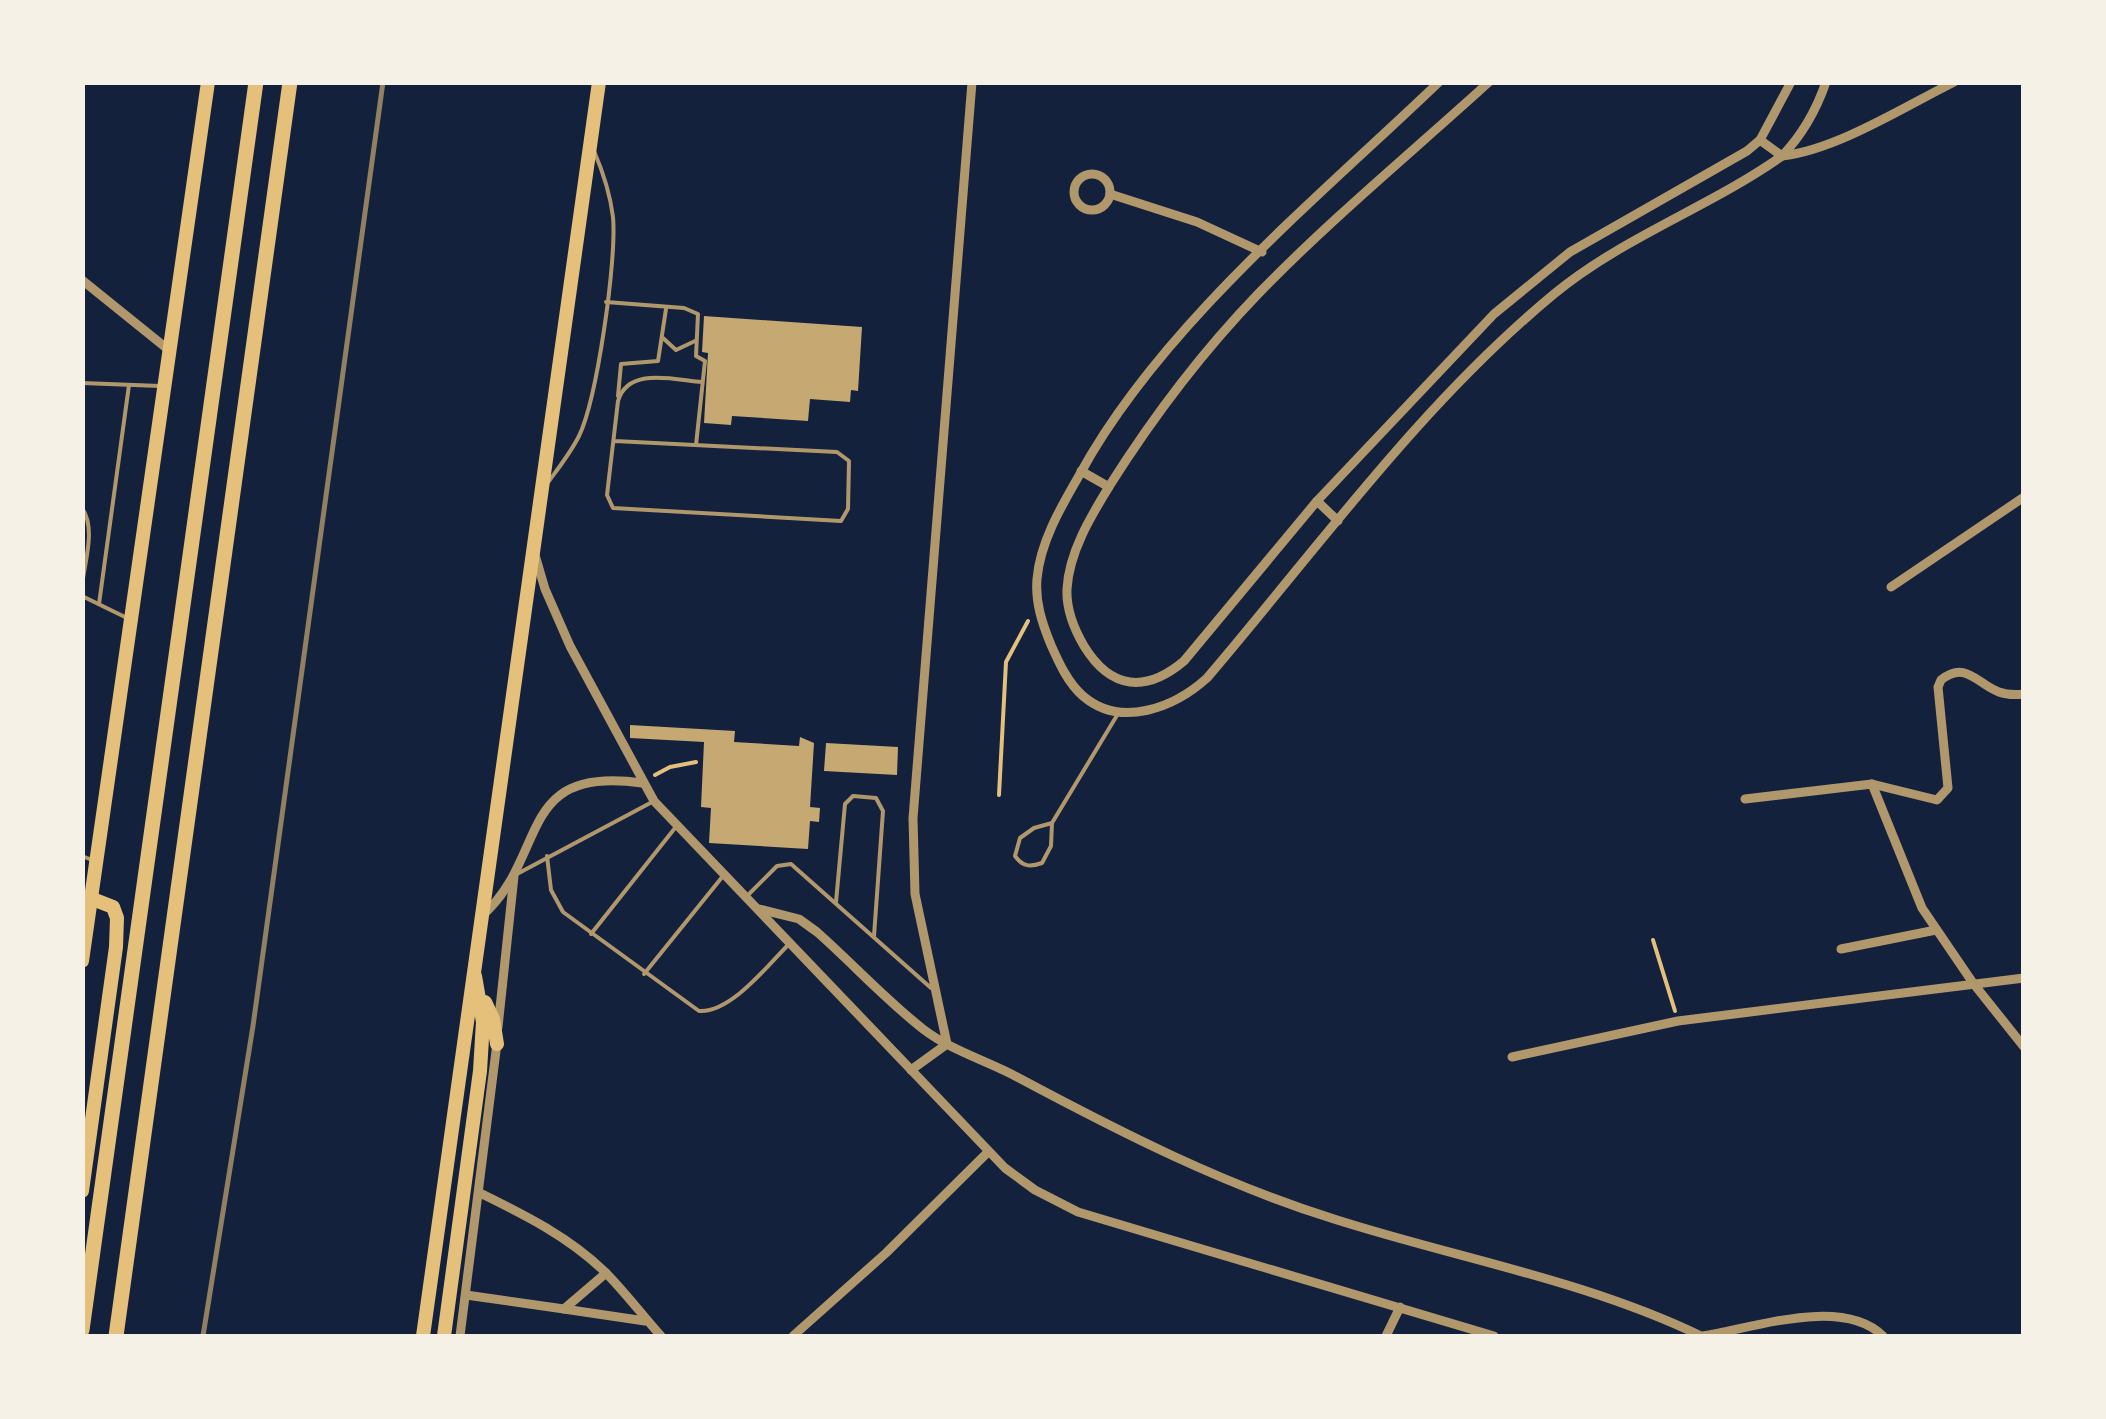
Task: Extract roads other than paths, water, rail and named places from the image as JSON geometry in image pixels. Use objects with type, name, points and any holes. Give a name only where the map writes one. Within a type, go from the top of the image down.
[{"type":"highway","points":[[82,1330],[256,82]]},
{"type":"highway","points":[[116,1336],[290,82]]},
{"type":"main road","points":[[82,961],[90,859],[131,620],[208,82]]},
{"type":"main road","points":[[422,1336],[599,82]]},
{"type":"main road","points":[[82,1191],[116,947],[113,907],[86,897]]},
{"type":"main road","points":[[473,970],[493,1020],[497,1044]]},
{"type":"main road","points":[[444,1336],[480,1071],[480,993]]},
{"type":"street","points":[[946,1044],[914,894],[913,818],[972,82]]},
{"type":"street","points":[[1440,82],[1262,252],[1171,347],[1081,471],[1040,557],[1038,604],[1042,624],[1072,684],[1100,708],[1119,712],[1155,708],[1191,692],[1453,390],[1555,293],[1616,252],[1782,156],[1818,106],[1826,82]]},
{"type":"street","points":[[1489,82],[1251,302],[1172,397],[1109,487],[1076,546],[1067,592],[1070,616],[1102,670],[1134,684],[1150,683],[1184,662],[1317,502],[1516,294],[1605,230],[1747,151],[1760,140],[1791,82]]},
{"type":"street","points":[[1782,156],[1826,144],[1954,82]]},
{"type":"street","points":[[1760,140],[1782,156]]},
{"type":"street","points":[[1110,194],[1100,208],[1090,210],[1082,207],[1074,190],[1078,182],[1094,174],[1102,177],[1110,194],[1197,222],[1262,252]]},
{"type":"street","points":[[82,280],[170,352]]},
{"type":"street","points":[[1081,471],[1109,487]]},
{"type":"street","points":[[1892,587],[2024,497]]},
{"type":"street","points":[[1317,502],[1338,522]]},
{"type":"street","points":[[533,548],[557,618],[654,801],[988,1152],[1035,1190],[1078,1212],[1494,1336]]},
{"type":"street","points":[[1744,799],[1872,784],[1937,800],[1944,795],[1948,778],[1938,686],[1946,675],[1967,672],[1995,691],[2024,694]]},
{"type":"street","points":[[481,917],[514,876],[544,810],[565,792],[598,780],[642,782]]},
{"type":"street","points":[[1872,784],[1922,908],[1973,984],[2024,1047]]},
{"type":"street","points":[[460,1336],[480,1193],[514,876]]},
{"type":"street","points":[[758,909],[799,920],[817,932],[924,1030],[946,1044],[1002,1069],[1098,1122],[1244,1188],[1332,1219],[1616,1300],[1702,1336],[1831,1316],[1858,1319],[1883,1336]]},
{"type":"street","points":[[1841,950],[1936,930]]},
{"type":"street","points":[[1512,1057],[1678,1021],[2024,978]]},
{"type":"street","points":[[911,1070],[946,1044]]},
{"type":"street","points":[[793,1336],[886,1253],[988,1152]]},
{"type":"street","points":[[480,1193],[541,1224],[606,1273],[661,1336]]},
{"type":"street","points":[[564,1309],[606,1273]]},
{"type":"street","points":[[466,1295],[647,1321]]},
{"type":"street","points":[[1386,1336],[1400,1307]]},
{"type":"lane","points":[[541,493],[584,423],[606,302],[614,244],[613,218],[603,172],[590,144]]},
{"type":"lane","points":[[606,302],[690,308],[698,314],[696,356],[705,361],[696,445]]},
{"type":"lane","points":[[615,441],[837,452],[849,461],[846,516],[836,522],[613,508],[607,495],[620,364],[658,360],[666,309]]},
{"type":"lane","points":[[663,338],[676,350],[698,340]]},
{"type":"lane","points":[[618,401],[624,387],[634,380],[702,382]]},
{"type":"lane","points":[[82,384],[165,386]]},
{"type":"lane","points":[[100,604],[129,384]]},
{"type":"lane","points":[[82,508],[90,529],[82,585]]},
{"type":"lane","points":[[82,596],[131,620]]},
{"type":"lane","points":[[1052,823],[1034,828],[1020,838],[1015,849],[1020,863],[1042,863],[1052,846],[1052,823],[1119,712]]},
{"type":"lane","points":[[836,902],[845,804],[853,796],[876,798],[884,811],[874,936]]},
{"type":"lane","points":[[514,876],[654,801]]},
{"type":"lane","points":[[592,934],[677,826]]},
{"type":"lane","points":[[547,856],[551,890],[563,912],[687,1005],[710,1012],[726,1005],[791,943]]},
{"type":"lane","points":[[746,897],[777,866],[798,868],[936,992]]},
{"type":"lane","points":[[644,974],[724,874]]},
{"type":"railway","points":[[203,1336],[253,1026],[383,82]]}]
